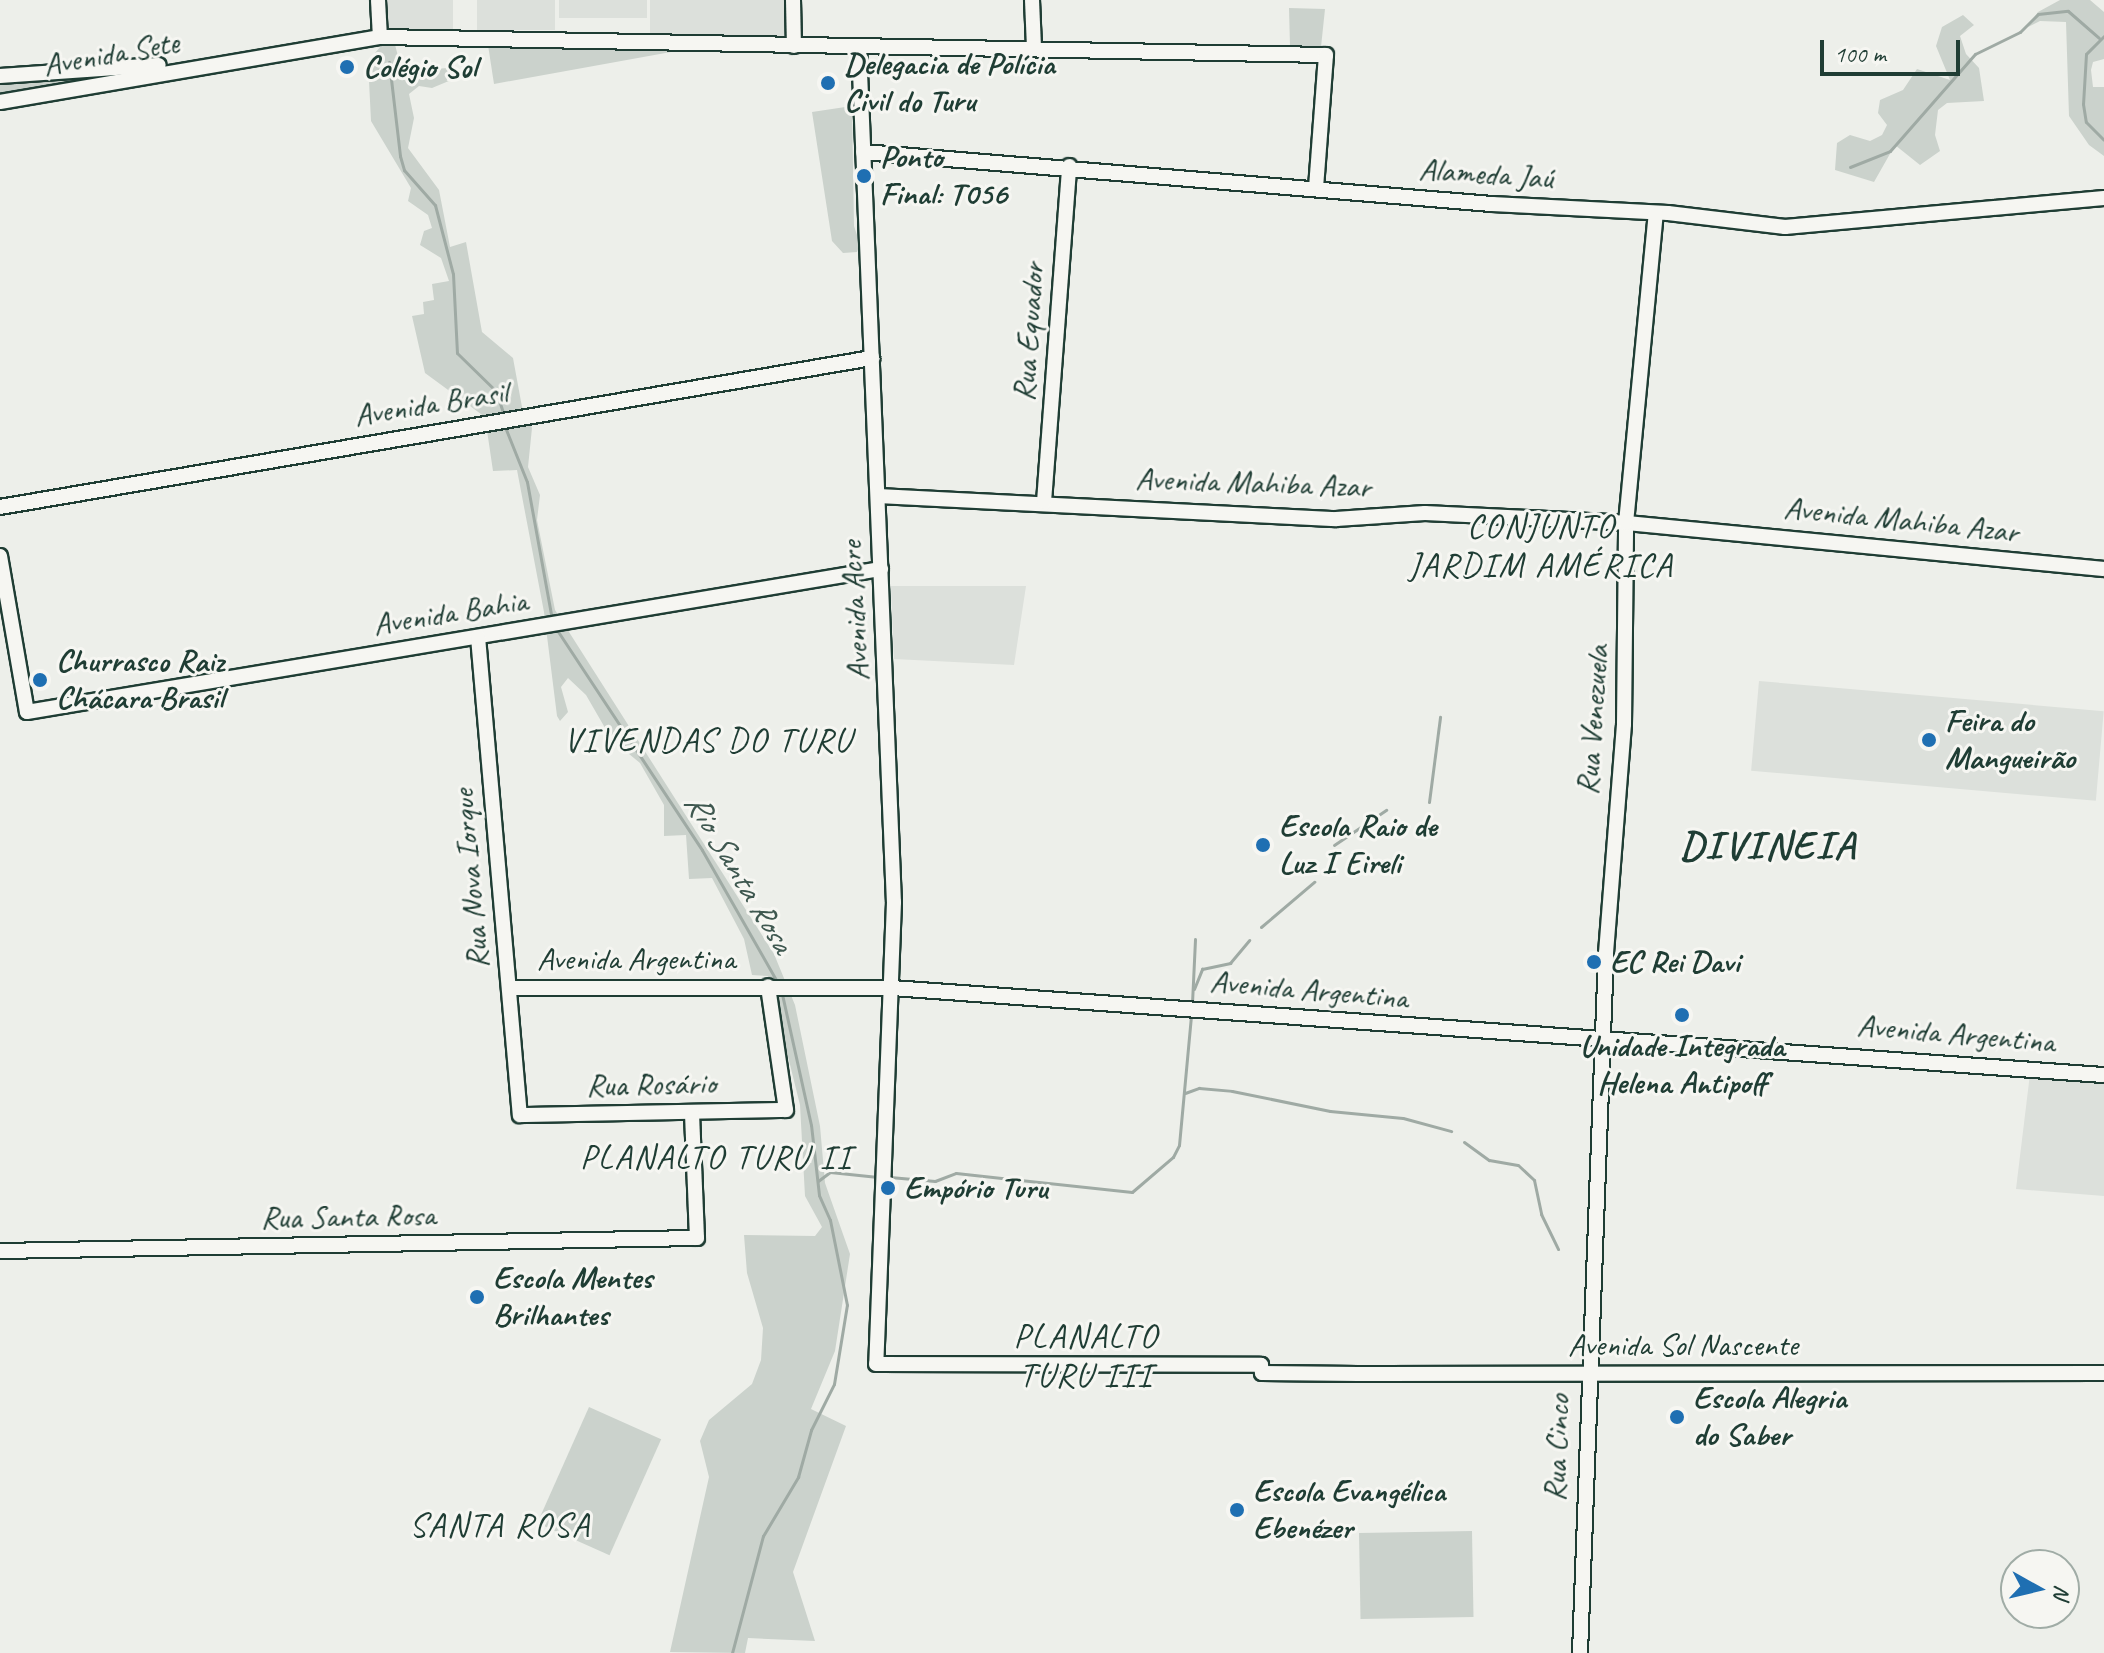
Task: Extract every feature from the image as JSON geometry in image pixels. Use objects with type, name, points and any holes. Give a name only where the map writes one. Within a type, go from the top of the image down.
[{"type":"street","points":[[378,0],[380,37]]},
{"type":"street","points":[[793,0],[794,46]]},
{"type":"street","points":[[1032,0],[1034,48]]},
{"type":"street","name":"Avenida Sete","points":[[0,102],[231,60],[380,37],[1326,55],[1316,189]]},
{"type":"street","name":"Avenida Acre","points":[[859,47],[893,835],[892,988],[876,1364]]},
{"type":"street","name":"Avenida Sete","points":[[0,76],[231,60]]},
{"type":"street","name":"Alameda Jaú","points":[[863,152],[1656,213],[1797,227],[2104,198]]},
{"type":"street","name":"Rua Equador","points":[[1044,502],[1069,166]]},
{"type":"street","name":"Rua Venezuela","points":[[1596,1232],[1602,1040],[1624,724],[1626,523],[1656,213]]},
{"type":"street","name":"Avenida Brasil","points":[[0,507],[872,358]]},
{"type":"street","name":"Avenida Mahiba Azar","points":[[878,496],[1336,519],[1438,513],[1626,523],[2104,569]]},
{"type":"street","name":"Avenida Bahia","points":[[0,556],[27,712],[881,569]]},
{"type":"street","name":"Rua Nova Iorque","points":[[478,637],[520,1115]]},
{"type":"street","name":"Rua Rosário","points":[[520,1115],[784,1111],[789,1106],[770,986]]},
{"type":"street","name":"Avenida Argentina","points":[[509,988],[892,988],[1602,1040],[1808,1050],[2104,1075]]},
{"type":"street","name":"Rua Santa Rosa","points":[[0,1251],[697,1238],[692,1112]]},
{"type":"street","name":"Rua Cinco","points":[[1580,1653],[1582,1522],[1596,1232]]},
{"type":"street","name":"Avenida Sol Nascente","points":[[876,1364],[1588,1373],[2104,1373]]},
{"type":"shaded area","points":[[388,0],[453,0],[453,33],[388,33]]},
{"type":"shaded area","points":[[477,0],[555,0],[555,30],[477,30]]},
{"type":"shaded area","points":[[559,0],[647,0],[647,18],[559,18]]},
{"type":"shaded area","points":[[650,0],[787,0],[787,36],[650,36]]},
{"type":"shaded area","points":[[2060,0],[2090,0],[2104,12],[2104,59],[2093,62],[2091,70],[2093,87],[2104,87],[2104,156],[2089,145],[2069,116],[2066,22],[2040,21],[2028,27],[2038,12]]},
{"type":"shaded area","points":[[1289,8],[1325,9],[1321,47],[1290,46]]},
{"type":"shaded area","points":[[1963,15],[1974,25],[1960,36],[1966,54],[1979,68],[1984,101],[1947,103],[1938,110],[1935,135],[1940,151],[1920,165],[1895,145],[1874,182],[1835,170],[1837,143],[1850,135],[1870,141],[1882,135],[1887,125],[1878,113],[1880,100],[1903,90],[1917,69],[1950,80],[1936,46],[1942,27]]},
{"type":"shaded area","points":[[394,41],[402,71],[448,68],[456,78],[432,88],[419,86],[409,94],[414,118],[408,148],[439,190],[450,247],[466,242],[482,332],[513,358],[522,407],[532,428],[528,467],[540,495],[537,520],[555,610],[774,954],[795,1005],[820,1126],[825,1183],[850,1254],[835,1351],[811,1409],[846,1426],[793,1572],[815,1641],[748,1638],[745,1653],[670,1652],[709,1477],[700,1441],[709,1420],[752,1384],[761,1360],[763,1328],[747,1273],[744,1235],[815,1236],[822,1227],[805,1196],[800,1105],[768,976],[752,975],[744,939],[712,878],[689,879],[686,835],[664,836],[664,805],[640,763],[612,740],[586,695],[568,678],[561,687],[568,712],[560,721],[557,716],[544,612],[517,470],[493,471],[485,417],[425,373],[412,316],[424,314],[423,302],[434,300],[432,284],[449,281],[441,258],[420,245],[424,231],[432,228],[428,215],[408,201],[411,188],[371,121],[368,61],[381,46]]},
{"type":"shaded area","points":[[488,45],[682,50],[494,84]]},
{"type":"shaded area","points":[[141,69],[0,93],[0,80]]},
{"type":"shaded area","points":[[852,106],[854,226],[860,244],[857,252],[843,253],[832,241],[812,112]]},
{"type":"shaded area","points":[[891,586],[1026,586],[1014,665],[894,659]]},
{"type":"shaded area","name":"Feira do Mangueirão","points":[[1759,681],[2104,711],[2096,801],[1751,771]]},
{"type":"shaded area","points":[[2030,1074],[2104,1080],[2104,1196],[2016,1189]]},
{"type":"shaded area","points":[[589,1407],[661,1439],[610,1555],[537,1523]]},
{"type":"shaded area","points":[[1472,1531],[1474,1617],[1361,1619],[1359,1533]]},
{"type":"waterway","points":[[1850,167],[1890,151],[1975,54],[2020,32],[2038,14],[2068,11],[2099,38]]},
{"type":"waterway","points":[[2104,36],[2086,54],[2083,104],[2086,122],[2104,140]]},
{"type":"waterway","name":"Rio Santa Rosa","points":[[389,62],[404,170],[435,205],[453,274],[457,353],[496,391],[504,415]]},
{"type":"waterway","name":"Rio Santa Rosa","points":[[505,427],[527,482],[552,620]]},
{"type":"waterway","name":"Rio Santa Rosa","points":[[555,627],[702,850],[778,983]]},
{"type":"waterway","points":[[1429,802],[1440,717]]},
{"type":"waterway","points":[[1334,845],[1386,810]]},
{"type":"waterway","points":[[1261,927],[1314,882]]},
{"type":"waterway","points":[[1192,1003],[1195,939]]},
{"type":"waterway","points":[[1194,989],[1202,969],[1230,963],[1249,940]]},
{"type":"waterway","name":"Rio Santa Rosa","points":[[732,1653],[763,1536],[798,1477],[811,1430],[834,1384],[847,1305],[830,1220],[819,1195],[811,1125],[782,994]]},
{"type":"waterway","points":[[890,1177],[935,1181],[956,1173],[1132,1192],[1173,1157],[1179,1145],[1191,1015]]},
{"type":"waterway","points":[[1185,1093],[1199,1088],[1232,1091],[1330,1111],[1403,1118],[1451,1131]]},
{"type":"waterway","points":[[1464,1142],[1489,1160],[1518,1165],[1534,1180],[1541,1214],[1558,1249]]},
{"type":"waterway","points":[[818,1181],[830,1172],[878,1177]]},
{"type":"place","name":"Colégio Sol","points":[[347,67]]},
{"type":"place","name":"Delegacia de Polícia Civil do Turu","points":[[828,83]]},
{"type":"place","name":"Ponto Final: T056","points":[[864,176]]},
{"type":"place","name":"Churrasco Raiz Chácara Brasil","points":[[40,680]]},
{"type":"place","name":"Feira do Mangueirão","points":[[1929,740]]},
{"type":"place","name":"Escola Raio de Luz I Eireli","points":[[1263,845]]},
{"type":"place","name":"EC Rei Davi","points":[[1594,962]]},
{"type":"place","name":"Unidade Integrada Helena Antipoff","points":[[1682,1015]]},
{"type":"place","name":"Empório Turu","points":[[888,1188]]},
{"type":"place","name":"Escola Mentes Brilhantes","points":[[477,1297]]},
{"type":"place","name":"Escola Alegria do Saber","points":[[1677,1417]]},
{"type":"place","name":"Escola Evangélica Ebenézer","points":[[1237,1510]]},
{"type":"district","name":"CONJUNTO JARDIM AMÉRICA","points":[[1541,544]]},
{"type":"district","name":"VIVENDAS DO TURU","points":[[708,740]]},
{"type":"district","name":"DIVINEIA","points":[[1768,845]]},
{"type":"district","name":"PLANALTO TURU II","points":[[716,1157]]},
{"type":"district","name":"PLANALTO TURU III","points":[[1086,1354]]},
{"type":"district","name":"SANTA ROSA","points":[[500,1525]]}]
